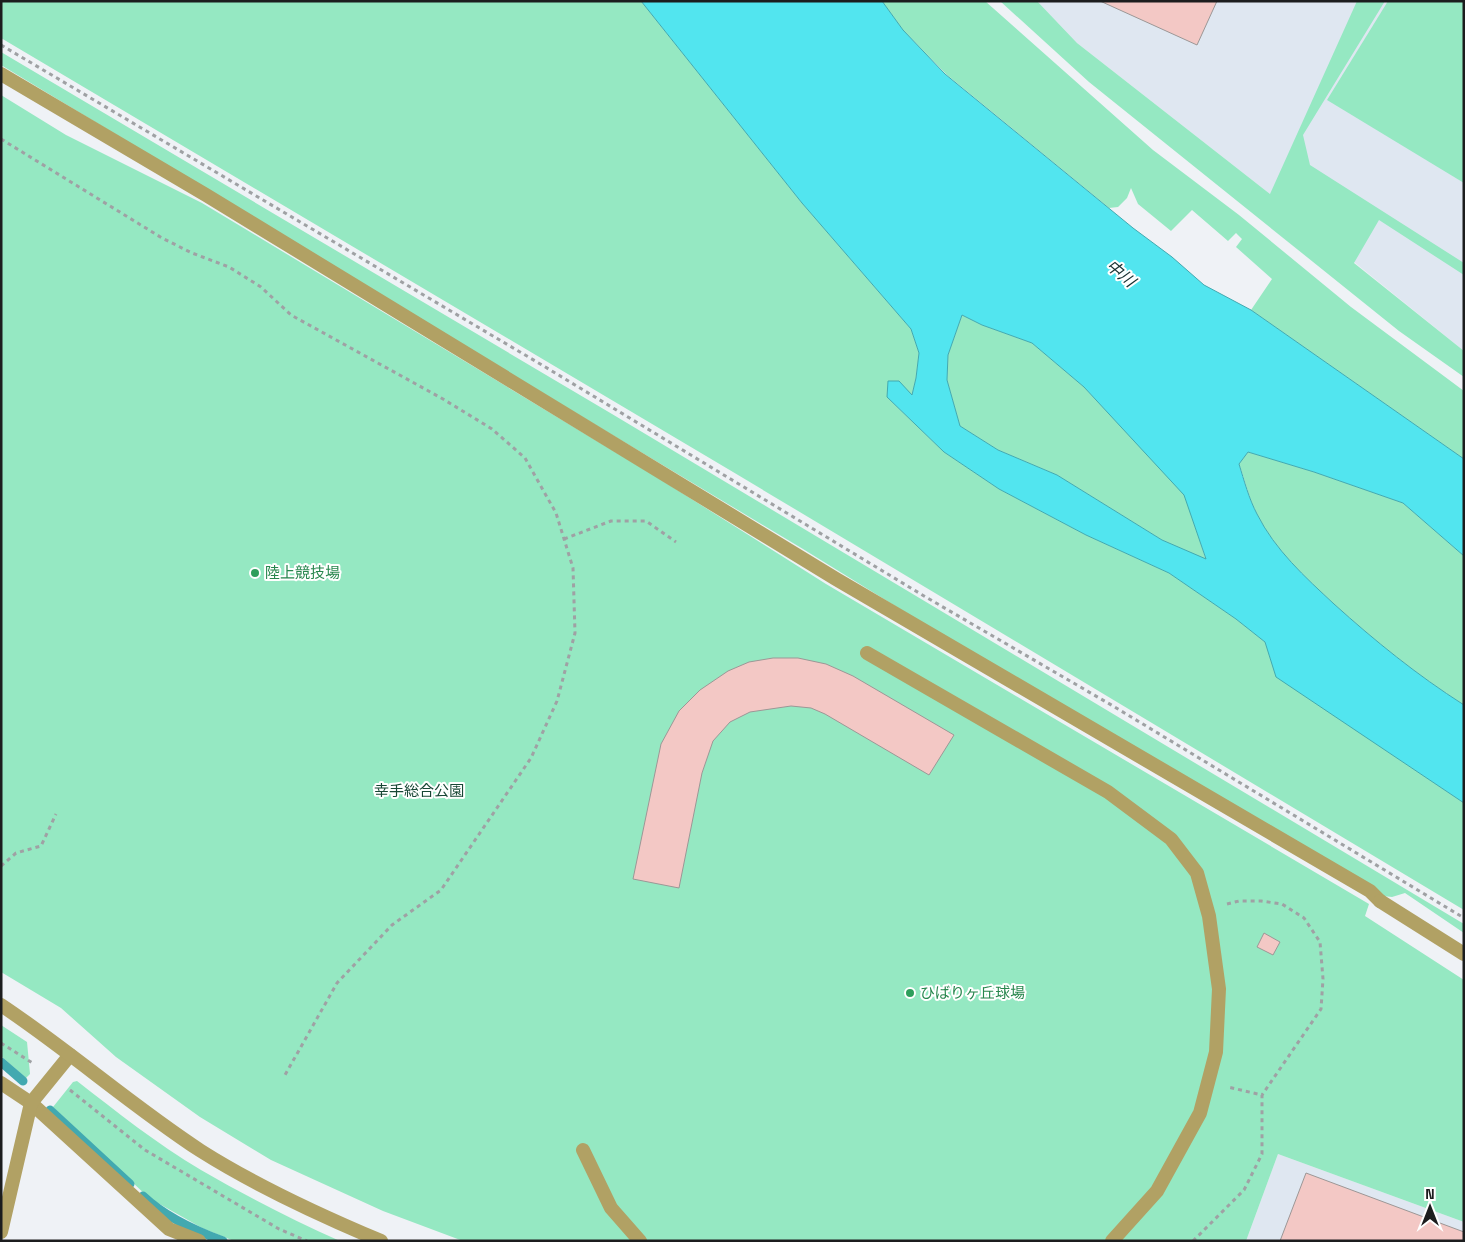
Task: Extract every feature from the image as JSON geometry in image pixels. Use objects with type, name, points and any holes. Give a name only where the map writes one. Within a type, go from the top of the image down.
[{"type":"street","points":[[1,74],[214,200],[836,579],[1370,891],[1380,902],[1464,954]]},
{"type":"street","points":[[867,653],[1108,792],[1171,839],[1196,873],[1207,910],[1219,989],[1216,1052],[1200,1113],[1157,1191],[1112,1241]]},
{"type":"street","points":[[1,1006],[34,1027],[140,1109],[202,1151],[253,1182],[318,1214],[381,1241]]},
{"type":"street","points":[[1,1232],[31,1103],[70,1055]]},
{"type":"street","points":[[1,1083],[31,1103],[169,1229],[199,1241]]},
{"type":"street","points":[[583,1150],[611,1208],[640,1241]]},
{"type":"path","points":[[1,45],[542,365],[795,519],[1130,716],[1464,918]]},
{"type":"path","points":[[1,139],[162,238],[192,253],[229,267],[261,287],[291,315],[443,399],[492,429],[525,458],[556,513],[573,568],[575,633],[557,701],[531,758],[441,890],[392,925],[337,983],[285,1075]]},
{"type":"path","points":[[564,539],[611,521],[646,522],[676,542]]},
{"type":"path","points":[[1,866],[16,853],[41,846],[56,814]]},
{"type":"path","points":[[1193,1241],[1244,1190],[1262,1154],[1262,1095],[1321,1008],[1323,979],[1320,942],[1304,918],[1282,904],[1261,900],[1239,900],[1207,910]]},
{"type":"path","points":[[1,1043],[53,1076],[146,1150],[278,1229],[307,1241]]},
{"type":"path","points":[[1208,1083],[1262,1095]]},
{"type":"shaded area","points":[[1037,1],[1464,1],[1464,351],[1270,194],[1077,43]]},
{"type":"shaded area","points":[[1278,1154],[1464,1222],[1464,1241],[1246,1241]]},
{"type":"green space","points":[[1,1],[641,1],[802,203],[911,329],[919,353],[912,395],[887,397],[944,452],[999,489],[1086,535],[1169,573],[1236,619],[1265,642],[1277,677],[1464,803],[1464,910],[733,472],[1,38]]},
{"type":"green space","points":[[882,1],[985,1],[1153,150],[1239,215],[1351,307],[1464,391],[1464,459],[1251,310],[1272,279],[1236,247],[1242,239],[1236,233],[1228,241],[1192,210],[1171,231],[1138,204],[1131,188],[1127,198],[1118,207],[1109,208],[947,75],[903,30]]},
{"type":"green space","points":[[1000,1],[1037,1],[1077,43],[1270,194],[1357,1],[1385,1],[1303,135],[1310,165],[1464,263],[1464,275],[1379,220],[1354,263],[1464,351],[1464,377],[1399,331],[1089,82]]},
{"type":"green space","points":[[1388,1],[1464,1],[1464,183],[1327,100]]},
{"type":"green space","points":[[1,52],[612,414],[1464,924],[1464,933],[1405,893],[1392,897],[1383,896],[947,638],[803,549],[1,65]]},
{"type":"green space","name":"幸手総合公園","points":[[1,95],[66,135],[202,203],[655,476],[826,584],[1369,904],[1365,916],[1464,980],[1464,1222],[1278,1154],[1246,1241],[463,1241],[383,1211],[271,1160],[200,1117],[116,1057],[61,1008],[1,972]]},
{"type":"green space","points":[[962,315],[982,325],[1032,343],[1084,387],[1185,495],[1206,560],[1162,540],[1057,475],[998,450],[960,426],[947,380],[948,355]]},
{"type":"green space","points":[[1248,452],[1314,472],[1403,503],[1464,556],[1464,705],[1413,670],[1365,631],[1312,584],[1291,562],[1264,527],[1249,496],[1239,464]]},
{"type":"green space","points":[[1,1025],[27,1042],[30,1074],[26,1078],[1,1056]]},
{"type":"green space","points":[[77,1081],[153,1139],[201,1170],[305,1225],[340,1241],[234,1241],[202,1228],[149,1198],[53,1107],[73,1082]]},
{"type":"water","name":"中川","points":[[641,1],[882,1],[903,30],[945,74],[1204,285],[1251,310],[1464,459],[1464,556],[1403,503],[1314,472],[1248,452],[1239,464],[1257,514],[1264,527],[1291,562],[1312,584],[1381,644],[1413,670],[1464,705],[1464,803],[1276,677],[1265,642],[1236,619],[1169,573],[1086,535],[999,489],[944,452],[887,397],[888,381],[899,381],[912,395],[919,353],[911,329],[802,203]],"holes":[[[962,315],[982,325],[1032,343],[1084,387],[1184,495],[1206,559],[1162,540],[1057,475],[998,450],[960,426],[947,380],[948,355]]]},
{"type":"building","points":[[1100,1],[1217,1],[1197,45]]},
{"type":"building","points":[[773,658],[798,658],[826,664],[853,676],[954,735],[929,775],[825,714],[811,708],[791,706],[750,712],[730,722],[713,741],[702,773],[679,888],[633,879],[661,744],[679,711],[700,690],[728,671],[749,662]]},
{"type":"building","points":[[1264,933],[1280,942],[1273,955],[1257,947]]},
{"type":"building","points":[[1306,1173],[1464,1232],[1464,1241],[1280,1241]]},
{"type":"waterway","points":[[1,1062],[23,1081]]},
{"type":"waterway","points":[[50,1110],[130,1184]]},
{"type":"waterway","points":[[143,1196],[160,1210],[180,1222],[223,1241]]},
{"type":"place","name":"陸上競技場","points":[[255,573]]},
{"type":"place","name":"ひばりヶ丘球場","points":[[910,993]]}]
